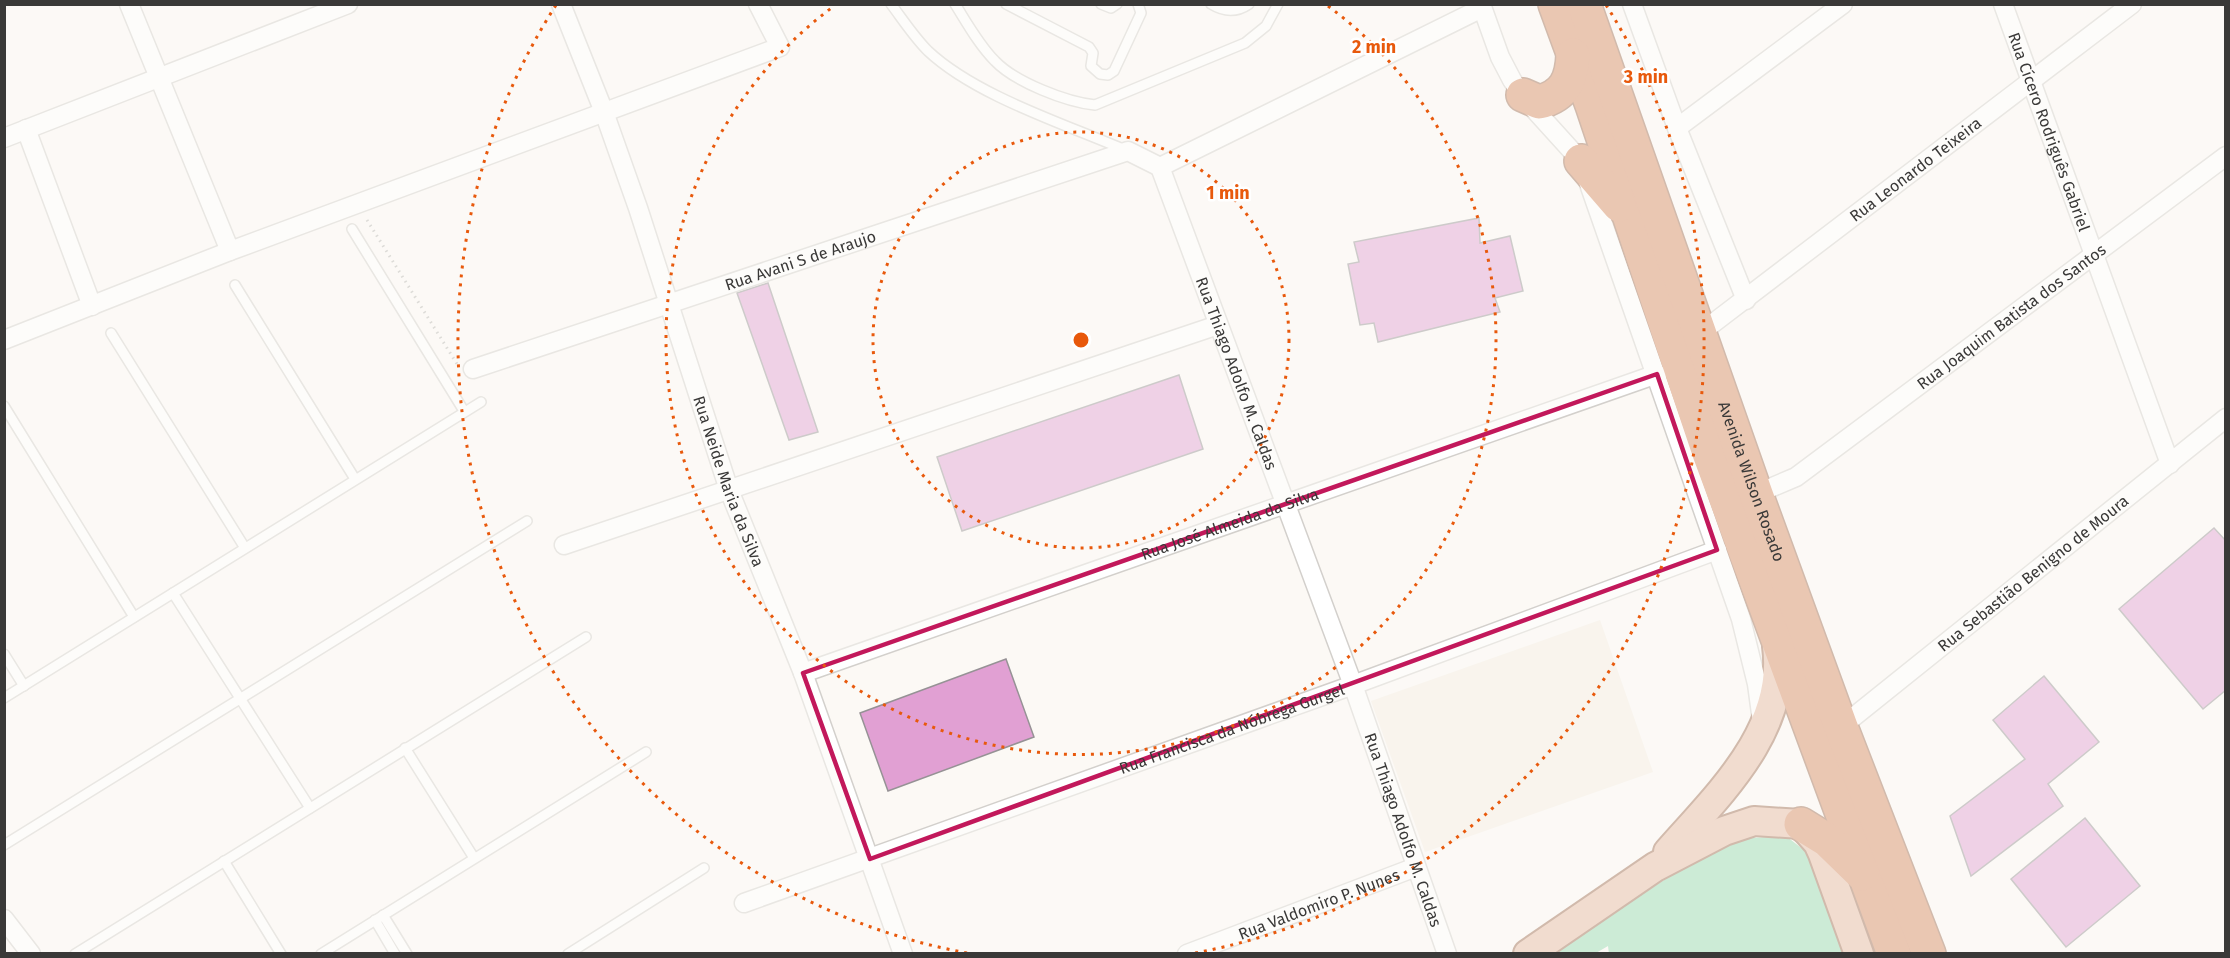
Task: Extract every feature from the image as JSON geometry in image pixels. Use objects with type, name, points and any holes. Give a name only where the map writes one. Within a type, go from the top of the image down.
[{"type":"highway","name":"Avenida Wilson Rosado","points":[[1555,4],[1631,219],[1709,453],[1894,954]]},
{"type":"highway","name":"Avenida Wilson Rosado","points":[[1584,4],[1756,494],[1841,727],[1929,954]]},
{"type":"highway","points":[[1523,96],[1539,102],[1559,93],[1572,75],[1573,55]]},
{"type":"highway","points":[[1581,161],[1631,219]]},
{"type":"highway","points":[[1801,824],[1827,840],[1868,880]]},
{"type":"main road","points":[[1655,867],[1721,792],[1763,729],[1776,689],[1779,664],[1775,631]]},
{"type":"main road","points":[[1528,954],[1655,867],[1724,831],[1754,821],[1801,824],[1818,843],[1859,954]]},
{"type":"street","points":[[129,4],[230,251]]},
{"type":"street","points":[[4,138],[348,4]]},
{"type":"street","name":"Rua Neide Maria da Silva","points":[[561,4],[604,112],[729,490],[803,673],[903,954]]},
{"type":"street","points":[[4,340],[230,251],[780,47],[758,4]]},
{"type":"street","points":[[1632,4],[1677,128],[1746,300]]},
{"type":"street","points":[[1677,128],[1843,4]]},
{"type":"street","name":"Rua Cícero Rodriguês Gabriel","points":[[2002,4],[2170,464]]},
{"type":"street","name":"Rua Leonardo Teixeira","points":[[1699,334],[2132,4]]},
{"type":"street","points":[[1128,151],[1160,167],[1481,6],[1500,57],[1523,96],[1581,161],[1741,619],[1757,684],[1763,729]]},
{"type":"street","points":[[26,129],[92,306]]},
{"type":"street","name":"Rua Avani S de Araujo","points":[[473,369],[1128,151]]},
{"type":"street","name":"Rua Joaquim Batista dos Santos","points":[[1756,494],[1796,477],[2226,156]]},
{"type":"street","name":"Rua Thiago Adolfo M. Caldas","points":[[1160,167],[1353,685],[1447,954]]},
{"type":"street","points":[[564,545],[1218,325]]},
{"type":"street","name":"Rua José Almeida da Silva","points":[[803,673],[1657,374]]},
{"type":"street","name":"Rua Sebastião Benigno de Moura","points":[[1841,727],[2226,418]]},
{"type":"street","name":"Rua Francisca da Nóbrega Gurgel","points":[[744,903],[1353,685],[1717,550]]},
{"type":"street","name":"Rua Valdomiro P. Nunes","points":[[1187,954],[1416,867]]},
{"type":"street","points":[[4,918],[31,954]]},
{"type":"lane","points":[[891,4],[929,51],[953,70],[992,92],[1128,151]]},
{"type":"lane","points":[[955,4],[996,63],[1034,85],[1071,101],[1095,105],[1245,43],[1266,26],[1278,4]]},
{"type":"lane","points":[[1006,4],[1089,48],[1093,53],[1090,66],[1100,74],[1108,75],[1114,70],[1141,13],[1138,4]]},
{"type":"lane","points":[[1101,4],[1111,8],[1117,4]]},
{"type":"lane","points":[[1211,4],[1220,10],[1232,11],[1249,4]]},
{"type":"lane","points":[[352,229],[464,411]]},
{"type":"lane","points":[[235,285],[355,479]]},
{"type":"lane","points":[[111,333],[245,548]]},
{"type":"lane","points":[[4,698],[481,402]]},
{"type":"lane","points":[[4,406],[134,617]]},
{"type":"lane","points":[[4,845],[242,700],[526,521]]},
{"type":"lane","points":[[173,593],[310,808]]},
{"type":"lane","points":[[75,954],[586,637]]},
{"type":"lane","points":[[4,654],[24,686]]},
{"type":"lane","points":[[405,748],[474,858]]},
{"type":"lane","points":[[321,954],[646,752]]},
{"type":"lane","points":[[224,861],[281,954]]},
{"type":"lane","points":[[568,954],[704,868]]},
{"type":"lane","points":[[379,918],[395,954]]},
{"type":"lane","points":[[379,918],[407,954]]},
{"type":"path","points":[[364,215],[481,402]]},
{"type":"highlighted area","points":[[1657,374],[1717,550],[870,859],[803,673]]},
{"type":"shaded area","points":[[1600,620],[1653,772],[1425,852],[1371,701]]},
{"type":"green space","points":[[1786,836],[1809,854],[1848,953],[1609,954],[1608,946],[1596,953],[1551,954],[1716,846],[1750,838]]},
{"type":"building","points":[[1479,218],[1480,243],[1510,236],[1523,291],[1495,298],[1500,312],[1378,342],[1374,323],[1360,325],[1348,264],[1359,262],[1354,242]]},
{"type":"building","points":[[768,283],[818,432],[789,440],[737,293]]},
{"type":"building","points":[[1179,375],[1203,449],[962,531],[937,457]]},
{"type":"building","points":[[2214,528],[2226,541],[2226,690],[2203,709],[2119,609]]},
{"type":"building","points":[[1006,659],[1034,737],[888,791],[860,713]]},
{"type":"building","points":[[2044,676],[2099,742],[2048,784],[2063,806],[1971,876],[1950,816],[2025,759],[1993,720]]},
{"type":"building","points":[[2085,818],[2140,886],[2066,947],[2011,879]]}]
